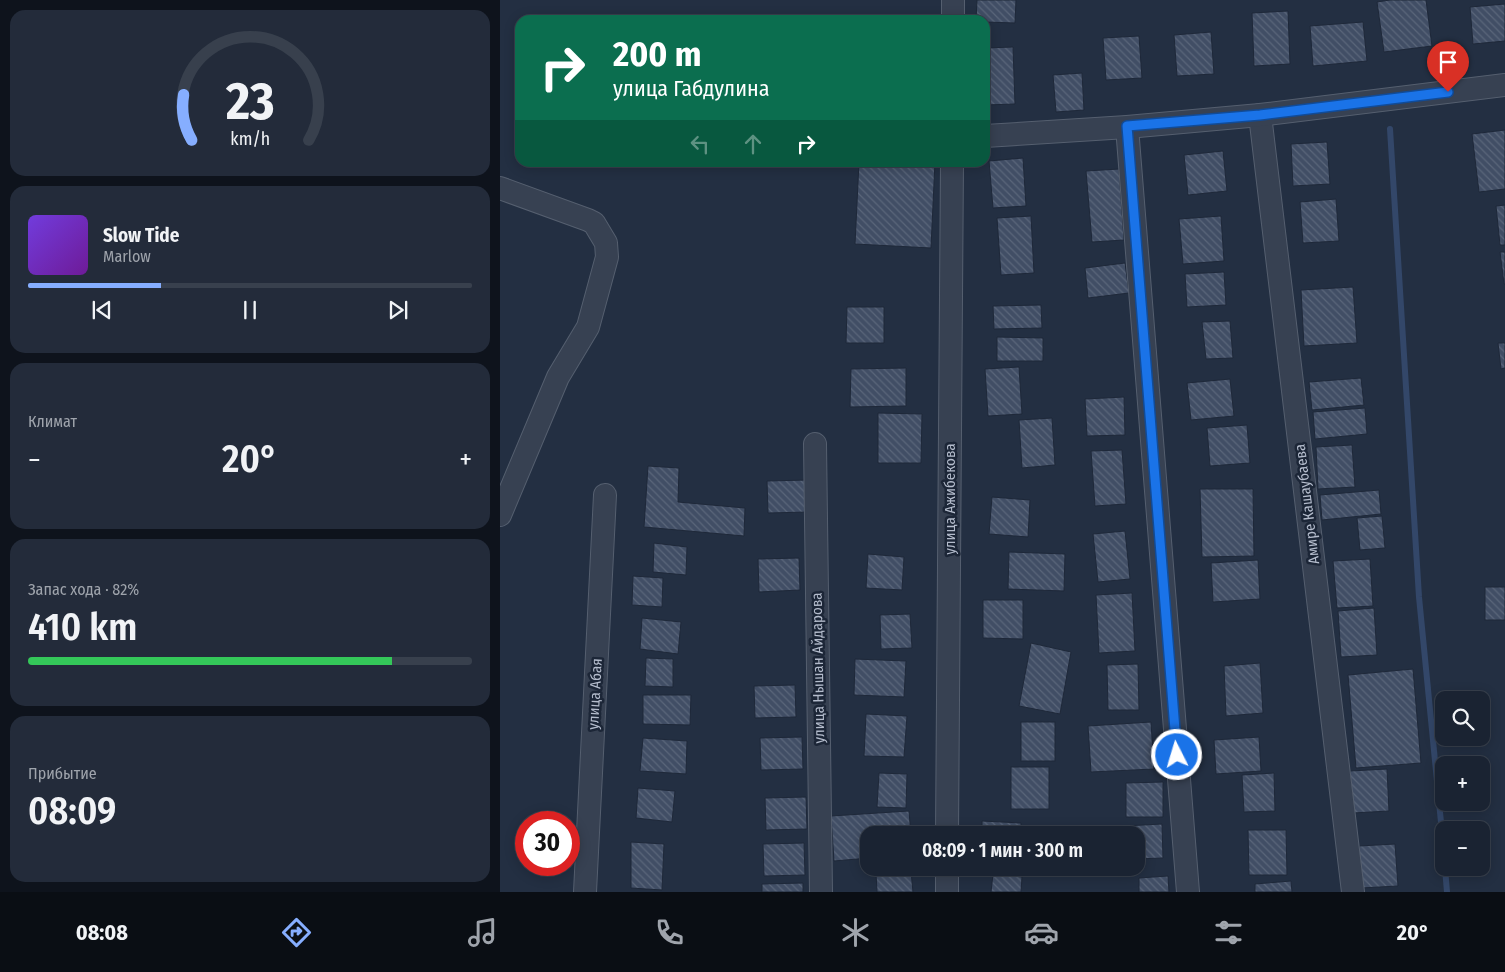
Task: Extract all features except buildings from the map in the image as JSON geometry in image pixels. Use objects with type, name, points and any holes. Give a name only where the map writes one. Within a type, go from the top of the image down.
[{"type":"street","points":[[952,0],[952,15]]},
{"type":"street","points":[[990,136],[1260,115],[1505,85]]},
{"type":"street","name":"Амире Кашаубаева","points":[[1260,115],[1353,892]]},
{"type":"street","points":[[1127,126],[1188,892]]},
{"type":"street","name":"улица Ажибекова","points":[[947,826],[952,167]]},
{"type":"street","points":[[500,188],[594,223],[606,243],[607,257],[588,327],[558,377],[500,515]]},
{"type":"street","name":"улица Нышан Айдарова","points":[[815,444],[821,892]]},
{"type":"street","name":"улица Абая","points":[[586,892],[605,495]]},
{"type":"street","points":[[947,876],[947,892]]},
{"type":"waterway","points":[[1390,129],[1419,597],[1441,821]]},
{"type":"waterway","points":[[1446,876],[1447,892]]},
{"type":"route","points":[[1177,755],[1127,126],[1260,115],[1448,92]]}]
